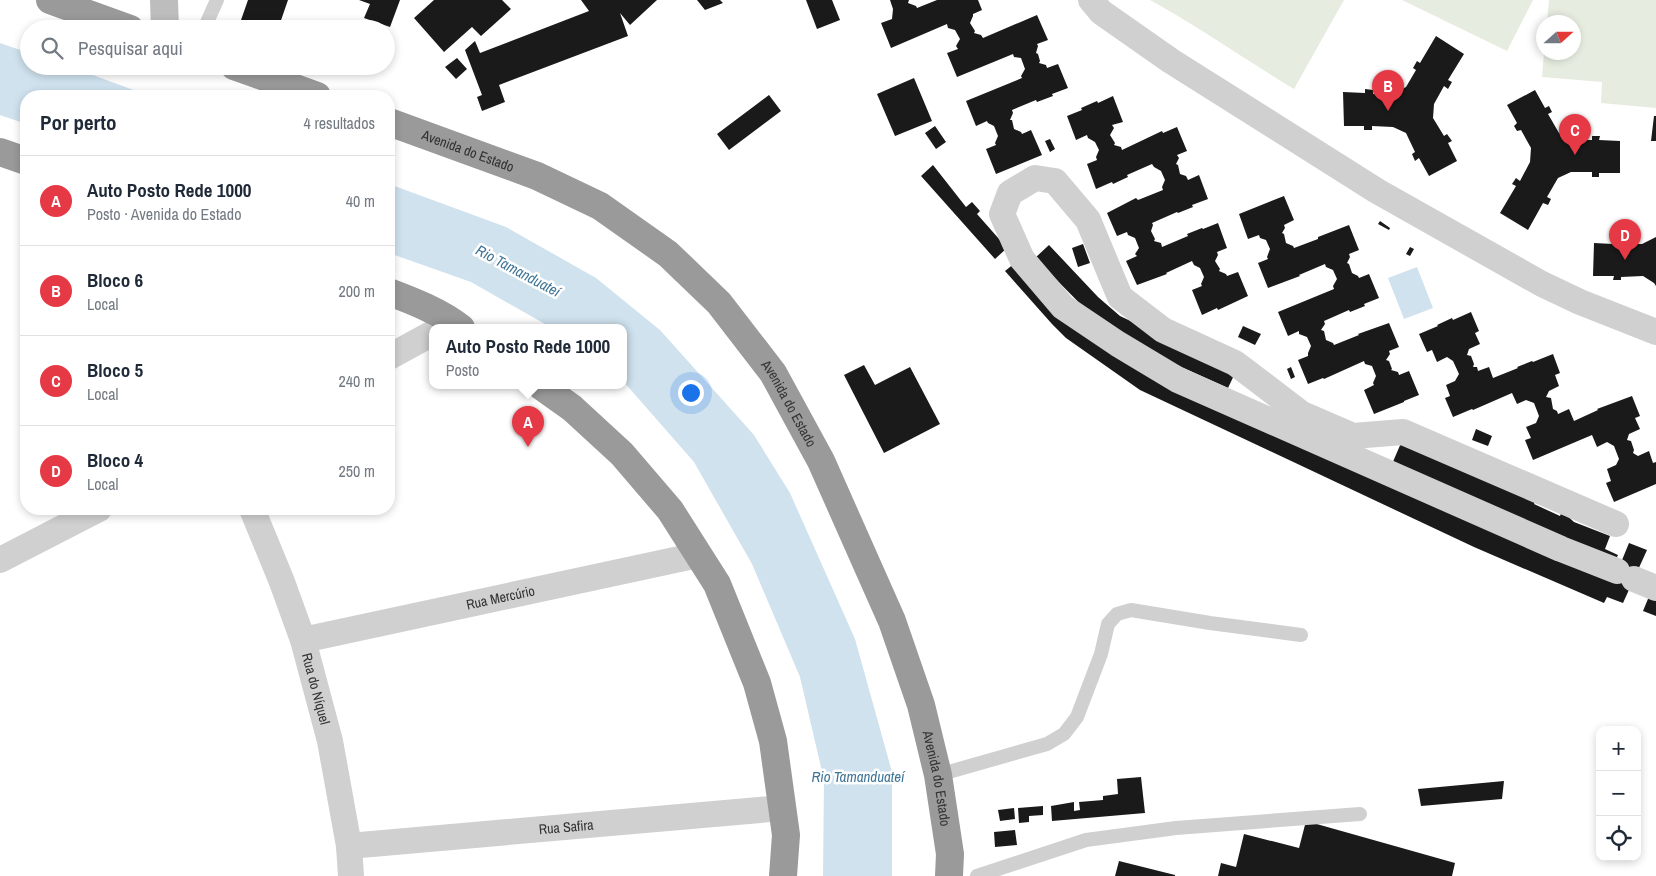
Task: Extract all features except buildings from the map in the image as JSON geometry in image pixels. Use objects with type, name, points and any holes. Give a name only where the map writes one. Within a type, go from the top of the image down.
[{"type":"highway","points":[[50,0],[105,20]]},
{"type":"highway","points":[[259,75],[300,90]]},
{"type":"highway","name":"Avenida do Estado","points":[[395,124],[537,176],[600,206],[668,254],[719,303],[772,373],[821,461],[892,621],[920,705],[938,776],[950,854],[950,876]]},
{"type":"highway","points":[[0,152],[20,159]]},
{"type":"highway","points":[[395,294],[404,298],[441,324]]},
{"type":"highway","points":[[545,389],[572,408],[622,454],[670,510],[717,584],[757,683],[773,741],[786,835],[783,876]]},
{"type":"street","points":[[164,0],[165,20]]},
{"type":"street","points":[[1091,0],[1101,12],[1171,60],[1377,191],[1542,284],[1580,302],[1656,332]]},
{"type":"street","points":[[1616,524],[1403,432],[1353,436],[1302,414],[1235,363],[1163,330],[1120,297],[1088,220],[1055,181],[1035,178],[1010,194],[1002,214],[1022,259],[1064,307],[1118,344],[1178,380],[1455,503],[1636,579]]},
{"type":"street","points":[[395,354],[429,337]]},
{"type":"street","points":[[0,560],[87,515]]},
{"type":"street","name":"Rua do Níquel","points":[[254,515],[303,640],[330,741],[349,846],[351,876]]},
{"type":"street","name":"Rua Mercúrio","points":[[303,640],[698,555]]},
{"type":"street","name":"Rua Safira","points":[[349,846],[782,808]]},
{"type":"lane","points":[[208,20],[217,0]]},
{"type":"lane","points":[[938,776],[1047,744],[1064,734],[1077,717],[1101,654],[1108,624],[1117,614],[1131,610],[1301,635]]},
{"type":"lane","points":[[977,876],[1086,840],[1176,828],[1360,814]]},
{"type":"shaded area","points":[[1150,0],[1344,0],[1294,89]]},
{"type":"shaded area","points":[[1402,0],[1533,0],[1507,51]]},
{"type":"shaded area","points":[[1549,0],[1656,0],[1656,108],[1601,103],[1602,82],[1542,77],[1543,60],[1581,60],[1581,15],[1548,15]]},
{"type":"water","points":[[0,43],[20,50],[20,75],[93,75],[134,90],[20,90],[20,122],[0,115]]},
{"type":"water","name":"Rio Tamanduateí","points":[[395,186],[506,227],[596,278],[660,330],[754,435],[790,493],[855,639],[892,772],[892,876],[823,876],[824,780],[800,677],[752,564],[694,462],[627,386],[627,324],[545,324],[471,282],[395,255]]},
{"type":"water","points":[[1417,267],[1433,308],[1404,319],[1388,278]]},
{"type":"place","name":"Bloco 6","points":[[1388,111]]},
{"type":"place","name":"Bloco 5","points":[[1575,155]]},
{"type":"place","name":"Bloco 4","points":[[1625,260]]},
{"type":"place","name":"Auto Posto Rede 1000","points":[[528,447]]}]
